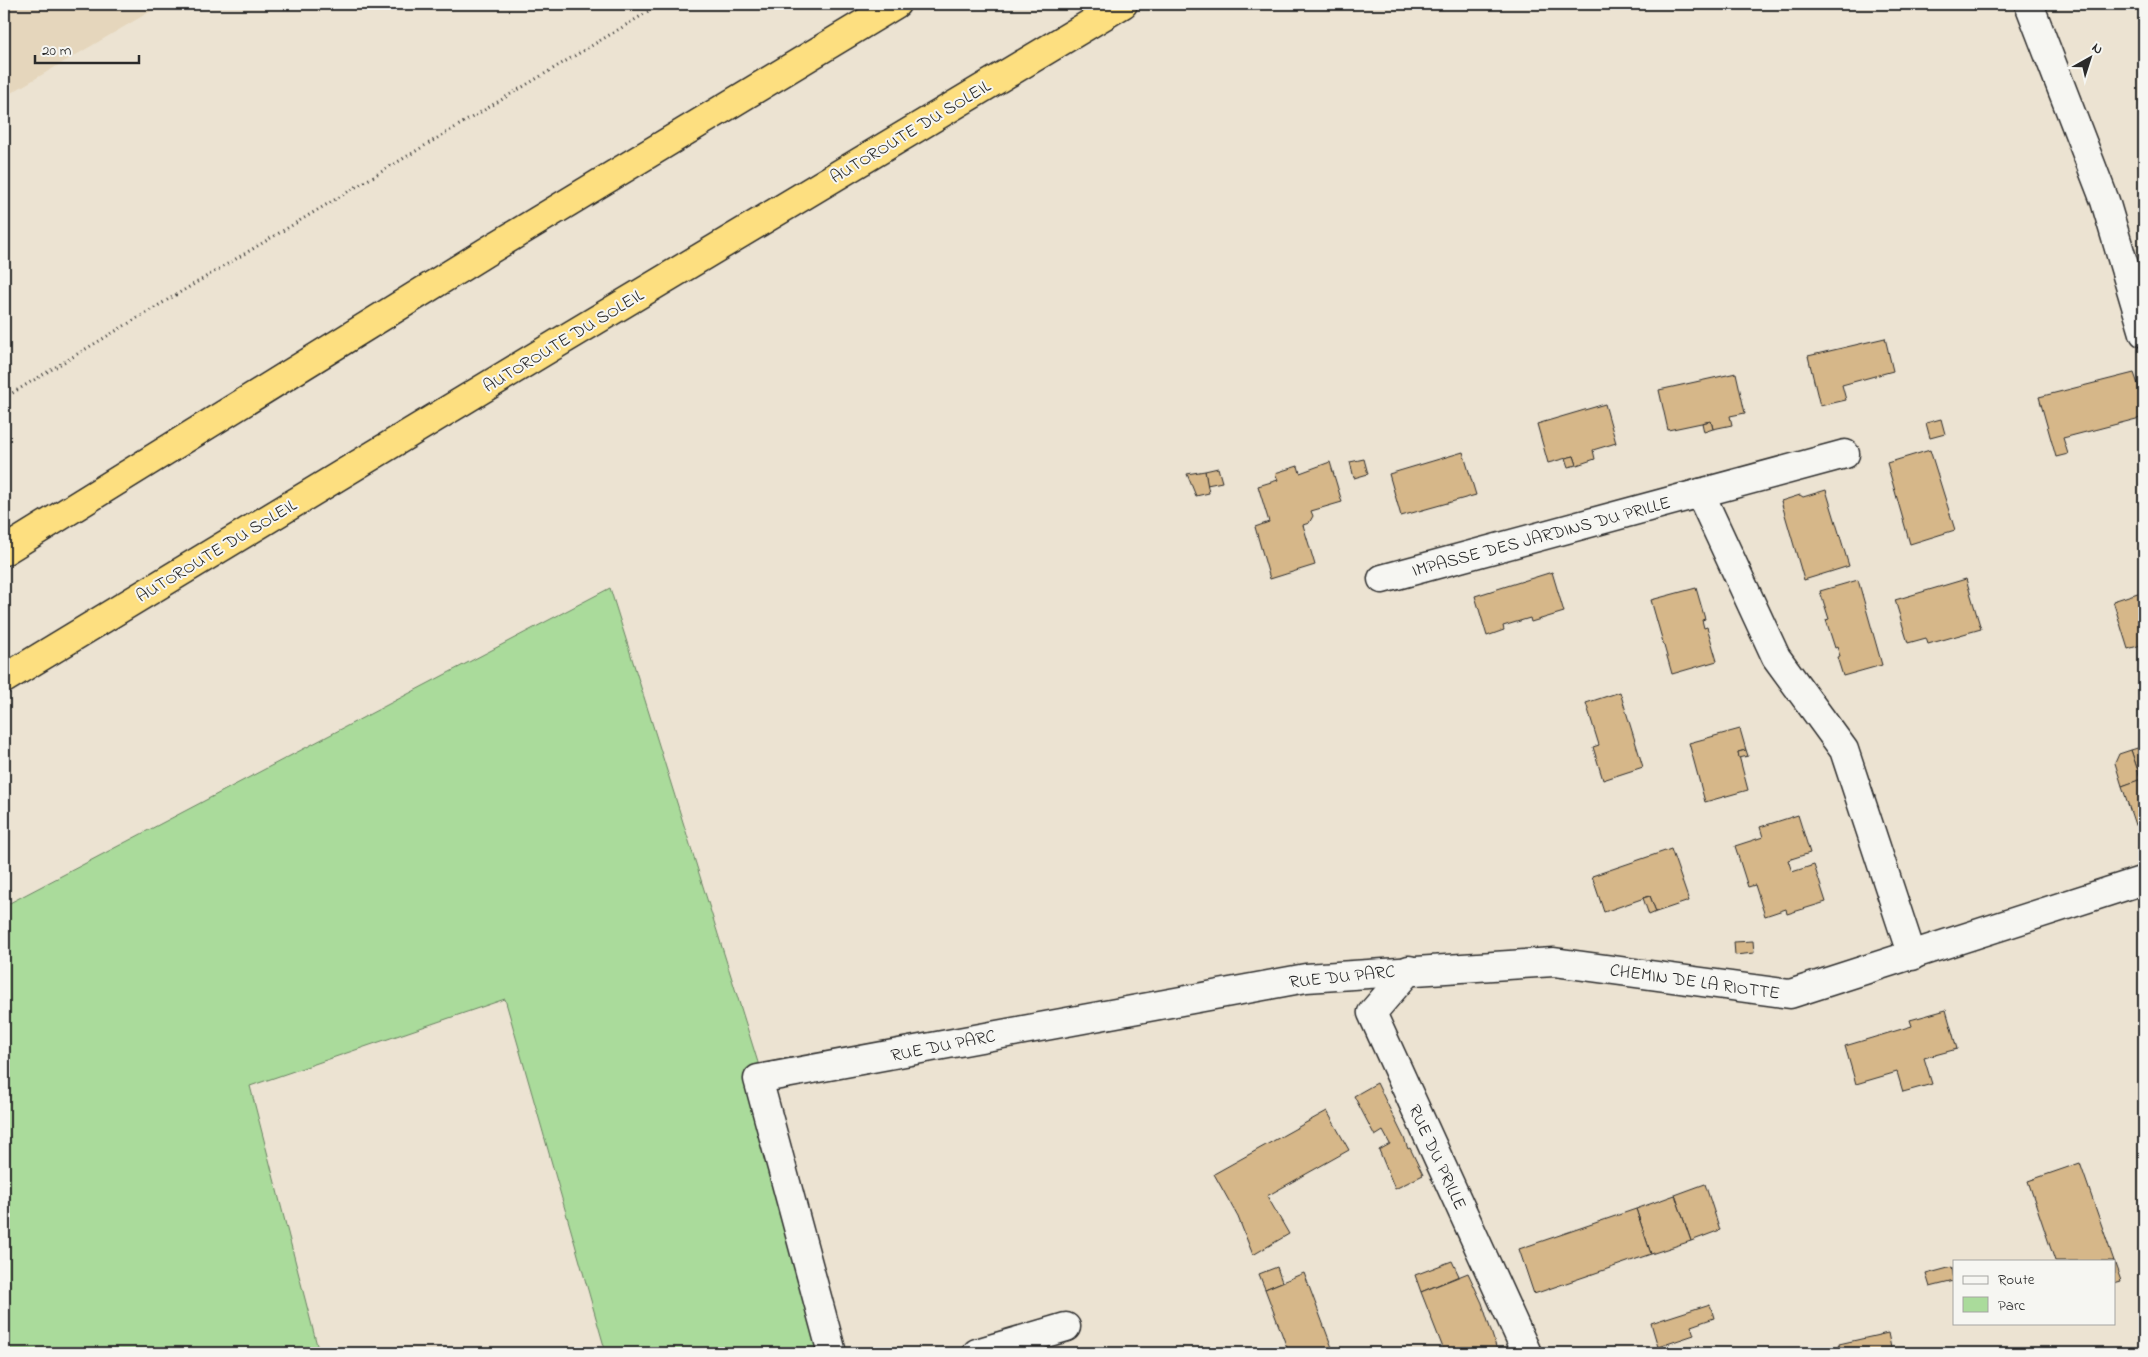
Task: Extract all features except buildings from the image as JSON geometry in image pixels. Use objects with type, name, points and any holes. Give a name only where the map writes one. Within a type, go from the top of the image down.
[{"type":"highway","points":[[4,552],[494,247],[896,4]]},
{"type":"highway","name":"AUTOROUTE DU SOLEIL","points":[[4,678],[571,334],[1123,4]]},
{"type":"street","points":[[2029,4],[2105,201],[2144,333]]},
{"type":"street","name":"IMPASSE DES JARDINS DU PRILLE","points":[[1382,579],[1845,454]]},
{"type":"street","points":[[1700,493],[1776,657],[1844,750],[1912,956]]},
{"type":"street","name":"CHEMIN DE LA RIOTTE","points":[[1409,970],[1554,962],[1790,994],[2144,880]]},
{"type":"street","name":"RUE DU PARC","points":[[832,1353],[758,1080],[1306,978],[1409,970]]},
{"type":"street","name":"RUE DU PRILLE","points":[[1409,970],[1372,1013],[1527,1353]]},
{"type":"street","points":[[977,1353],[1066,1327]]},
{"type":"path","points":[[4,398],[660,4]]},
{"type":"shaded area","points":[[4,4],[163,4],[4,97]]},
{"type":"green space","points":[[610,588],[760,1069],[836,1353],[606,1353],[505,999],[250,1086],[319,1353],[4,1353],[4,906]]}]
